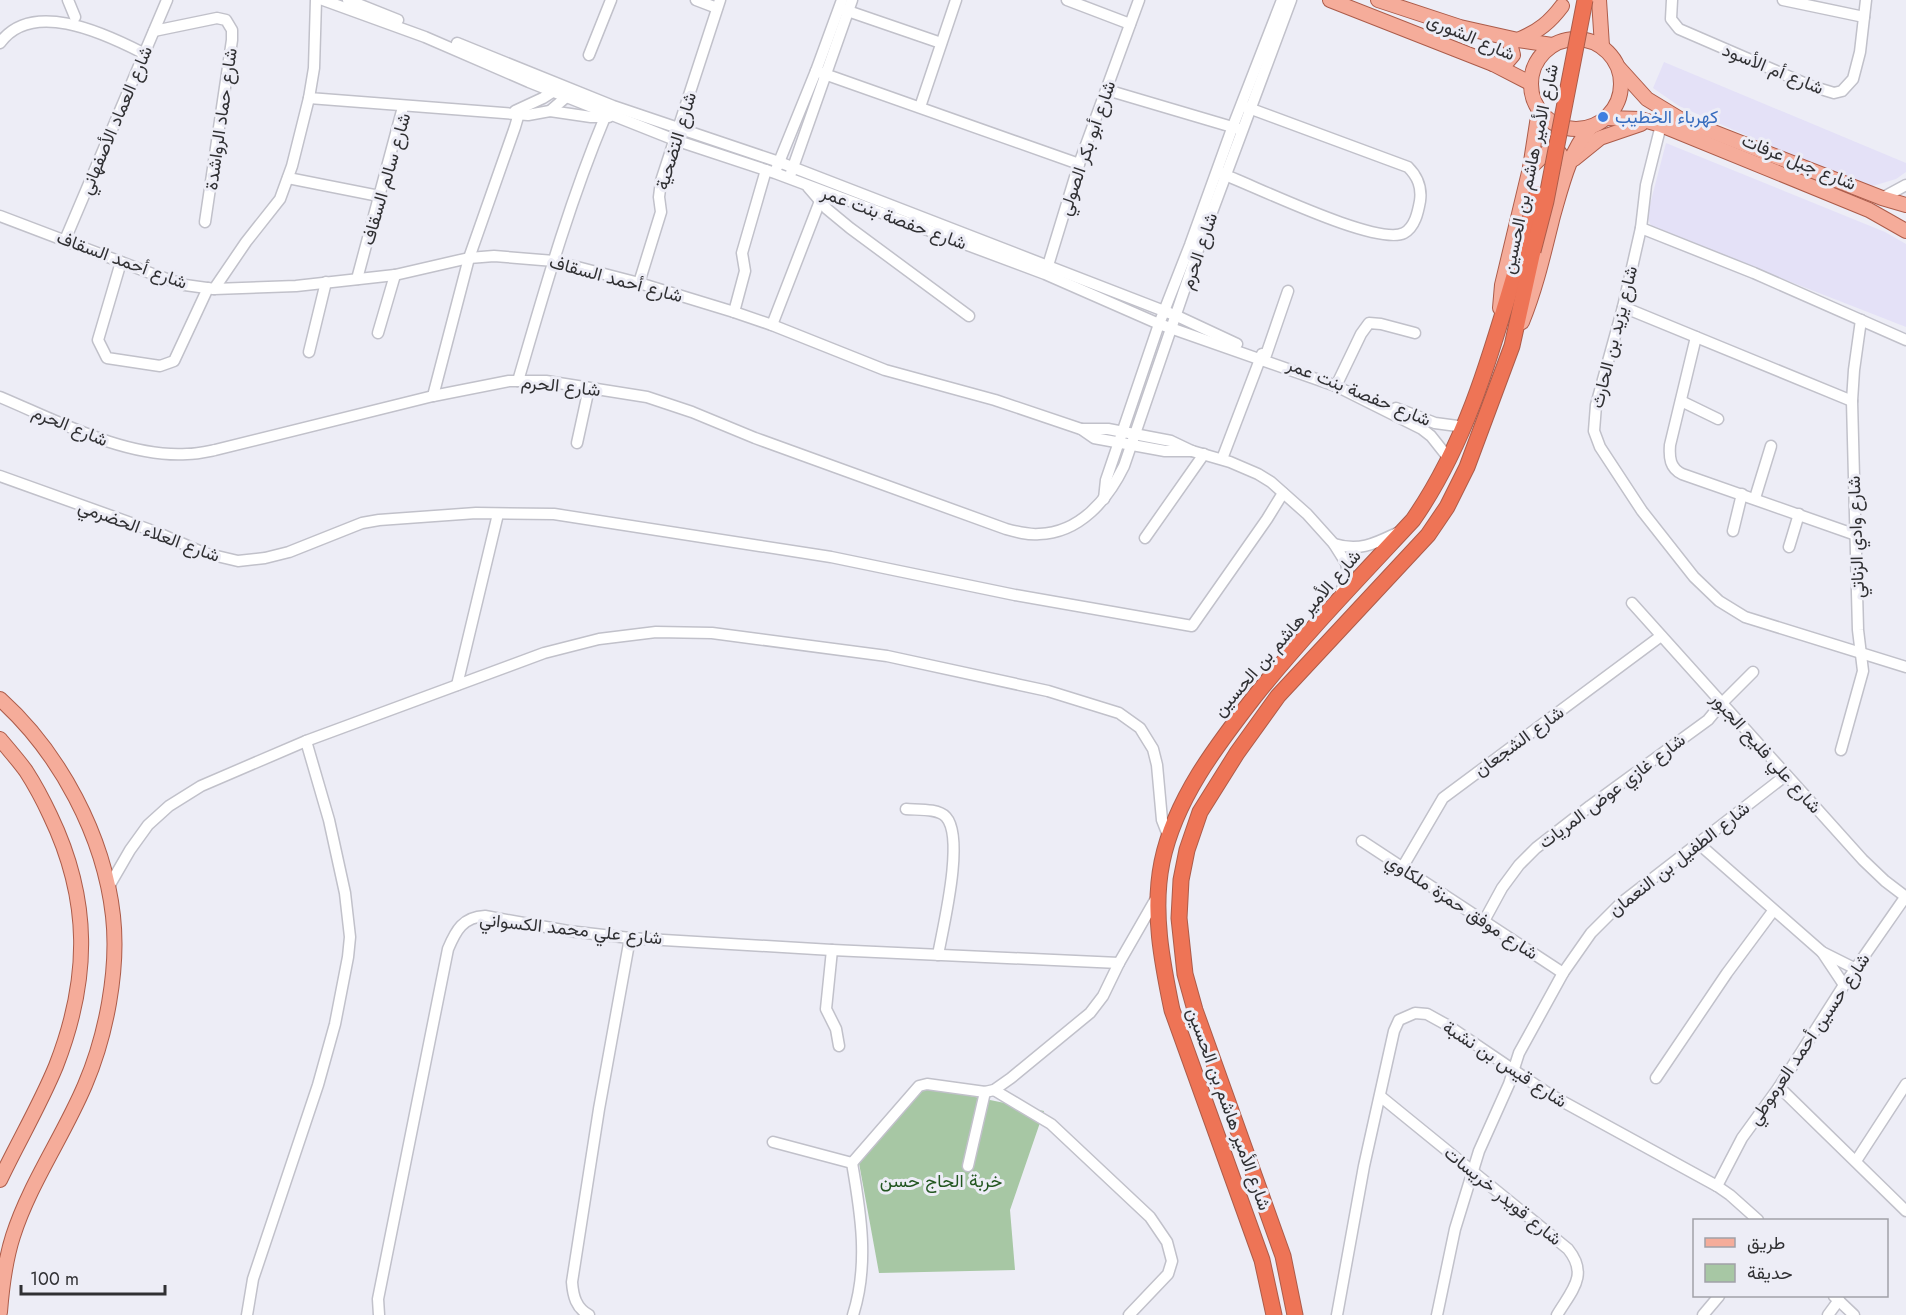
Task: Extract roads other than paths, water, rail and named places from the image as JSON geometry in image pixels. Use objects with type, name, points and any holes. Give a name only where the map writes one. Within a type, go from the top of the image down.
[{"type":"highway","name":"شارع الأمير هاشم بن الحسين","points":[[1294,1315],[1283,1256],[1195,1010],[1185,974],[1179,918],[1181,880],[1187,850],[1200,812],[1237,753],[1278,696],[1428,535],[1447,507],[1467,467],[1512,346],[1567,1]]},
{"type":"highway","name":"شارع الأمير هاشم بن الحسين","points":[[1274,1315],[1262,1260],[1172,1010],[1159,933],[1158,894],[1162,862],[1181,810],[1216,746],[1286,658],[1404,530],[1430,495],[1450,460],[1465,428],[1546,201],[1594,2]]},
{"type":"main road","name":"شارع الشورى","points":[[1330,0],[1493,64],[1530,83]]},
{"type":"main road","name":"شارع الشورى","points":[[1378,0],[1452,25],[1501,37],[1554,44]]},
{"type":"main road","points":[[1567,1],[1570,11],[1577,17],[1589,16],[1594,2]]},
{"type":"main road","points":[[1518,40],[1549,23],[1567,1]]},
{"type":"main road","name":"شارع الأمير هاشم بن الحسين","points":[[1554,44],[1567,1]]},
{"type":"main road","points":[[1594,2],[1602,46]]},
{"type":"main road","points":[[1493,64],[1507,62],[1513,55],[1510,43],[1501,37]]},
{"type":"main road","points":[[1567,39],[1591,40],[1602,46],[1619,68],[1622,86],[1617,104],[1606,118],[1590,128],[1571,129],[1553,123],[1539,110],[1532,97],[1530,83],[1536,61],[1554,44],[1567,39]]},
{"type":"main road","name":"شارع جبل عرفات","points":[[1619,68],[1647,99],[1680,118],[1882,198],[1906,205]]},
{"type":"main road","points":[[1530,168],[1544,153],[1553,150],[1558,152],[1567,168],[1590,144],[1600,138],[1615,131],[1650,122],[1640,107],[1647,99]]},
{"type":"main road","name":"شارع الأمير هاشم بن الحسين","points":[[1496,336],[1502,285],[1530,168],[1539,110]]},
{"type":"main road","name":"شارع جبل عرفات","points":[[1606,118],[1650,122],[1875,213],[1906,231]]},
{"type":"main road","name":"شارع الأمير هاشم بن الحسين","points":[[1512,346],[1532,298],[1567,168],[1580,140],[1590,128]]},
{"type":"main road","points":[[0,699],[27,727],[67,781],[97,849],[108,888],[113,918],[108,1014],[102,1036],[85,1085],[21,1213],[6,1260],[0,1312]]},
{"type":"main road","points":[[0,740],[26,772],[59,834],[78,894],[81,921],[78,989],[68,1033],[55,1067],[0,1180]]},
{"type":"street","points":[[68,0],[75,17]]},
{"type":"street","name":"شارع العماد الأصفهاني","points":[[65,240],[167,0]]},
{"type":"street","points":[[121,262],[98,340],[107,358],[160,366],[174,361],[211,288],[280,199],[288,178],[309,98],[314,68],[316,0]]},
{"type":"street","name":"شارع حفصة بنت عمر","points":[[323,0],[425,37],[529,82],[557,88]]},
{"type":"street","name":"شارع حفصة بنت عمر","points":[[348,0],[557,88],[770,172],[1176,316],[1263,356]]},
{"type":"street","points":[[589,55],[611,0]]},
{"type":"street","points":[[696,0],[719,4]]},
{"type":"street","points":[[789,179],[843,6],[852,0]]},
{"type":"street","points":[[920,107],[956,0]]},
{"type":"street","points":[[1067,0],[1130,24]]},
{"type":"street","name":"شارع أبو بكر الصولي","points":[[1046,270],[1079,164],[1139,0]]},
{"type":"street","name":"شارع الحرم","points":[[1246,107],[1282,0]]},
{"type":"street","name":"شارع الحرم","points":[[0,398],[113,443],[145,451],[185,454],[214,450],[433,396],[518,381],[546,381],[647,397],[1006,530],[1028,534],[1055,532],[1077,523],[1092,511],[1118,477],[1126,444],[1123,432],[1159,324],[1194,246],[1237,128],[1291,0]]},
{"type":"street","name":"شارع أم الأسود","points":[[1672,0],[1671,19],[1679,29],[1811,86],[1834,93],[1842,91],[1853,79],[1860,52],[1866,0]]},
{"type":"street","points":[[1784,0],[1864,17]]},
{"type":"street","name":"شارع التضحية","points":[[639,283],[661,212],[659,191],[719,4]]},
{"type":"street","points":[[843,6],[941,42]]},
{"type":"street","points":[[0,43],[18,18],[28,12]]},
{"type":"street","points":[[61,12],[143,53]]},
{"type":"street","name":"شارع حماد الرواشدة","points":[[154,31],[217,18],[226,20],[232,30],[206,222]]},
{"type":"street","points":[[822,72],[1079,164]]},
{"type":"street","points":[[734,312],[745,271],[742,253],[770,172],[779,162],[822,72]]},
{"type":"street","points":[[433,396],[469,258],[522,110],[532,93],[529,82]]},
{"type":"street","points":[[522,110],[557,88]]},
{"type":"street","points":[[1107,90],[1237,128]]},
{"type":"street","points":[[550,111],[571,93]]},
{"type":"street","name":"شارع حفصة بنت عمر","points":[[571,93],[620,117],[779,162],[1046,270],[1171,329],[1263,356],[1435,423],[1465,428]]},
{"type":"street","points":[[309,98],[403,107]]},
{"type":"street","name":"شارع سالم السقاف","points":[[357,279],[403,107],[506,113],[522,110],[550,111],[591,117],[620,117]]},
{"type":"street","points":[[1222,173],[1270,196],[1374,232],[1398,235],[1404,233],[1415,221],[1421,189],[1416,176],[1408,167],[1246,107]]},
{"type":"street","points":[[518,381],[554,261],[604,117]]},
{"type":"street","name":"شارع يزيد بن الحارث","points":[[1650,122],[1641,228],[1594,417],[1594,431],[1597,439],[1610,465],[1673,551],[1694,577],[1719,601],[1745,617],[1906,667]]},
{"type":"street","points":[[288,178],[379,196]]},
{"type":"street","points":[[1882,198],[1906,185]]},
{"type":"street","points":[[807,186],[850,228],[969,316]]},
{"type":"street","points":[[772,325],[820,201]]},
{"type":"street","name":"شارع أحمد السقاف","points":[[0,216],[185,285],[211,288],[296,286],[395,275],[469,258],[494,256],[554,261],[639,283],[734,312],[885,370],[995,400],[1081,429],[1094,438],[1165,451],[1192,451]]},
{"type":"street","points":[[1641,228],[1754,273],[1906,340]]},
{"type":"street","name":"شارع الحرم","points":[[1126,444],[1135,434],[1176,316],[1194,246]]},
{"type":"street","points":[[378,333],[395,275]]},
{"type":"street","points":[[309,352],[326,282]]},
{"type":"street","points":[[1222,459],[1288,291]]},
{"type":"street","points":[[1623,307],[1852,401]]},
{"type":"street","name":"شارع وادي الزناتي","points":[[1841,750],[1861,683],[1863,662],[1858,630],[1852,401],[1861,320]]},
{"type":"street","points":[[1337,383],[1361,334],[1369,323],[1374,322],[1415,333]]},
{"type":"street","points":[[1696,337],[1671,445],[1670,455],[1673,467],[1682,474],[1856,535]]},
{"type":"street","name":"شارع حفصة بنت عمر","points":[[1337,383],[1422,429],[1431,436],[1450,460]]},
{"type":"street","points":[[577,443],[589,388]]},
{"type":"street","points":[[1681,402],[1718,419]]},
{"type":"street","name":"شارع أحمد السقاف","points":[[1081,429],[1095,428],[1171,441],[1192,451]]},
{"type":"street","points":[[1755,498],[1772,446]]},
{"type":"street","points":[[1192,451],[1222,459],[1258,474],[1283,493],[1334,544],[1346,563],[1348,572],[1337,602]]},
{"type":"street","points":[[1145,538],[1204,454]]},
{"type":"street","name":"شارع العلاء الحضرمي","points":[[0,476],[156,532],[222,559],[238,561],[265,558],[288,552],[362,523],[387,519],[476,513],[554,514],[831,557],[1192,626],[1283,493]]},
{"type":"street","points":[[1733,531],[1742,494]]},
{"type":"street","points":[[457,685],[498,514]]},
{"type":"street","points":[[1789,547],[1799,514]]},
{"type":"street","points":[[1334,544],[1348,548],[1361,547],[1404,530]]},
{"type":"street","name":"شارع علي فليح الجبور","points":[[1632,603],[1785,776],[1863,860],[1885,881],[1906,896]]},
{"type":"street","points":[[108,888],[139,837],[169,806],[201,786],[306,741],[572,645],[627,635],[684,632],[712,633],[887,656],[1048,690],[1111,710],[1127,717],[1140,728],[1149,741],[1155,757],[1162,820],[1169,838]]},
{"type":"street","name":"شارع الشجعان","points":[[1402,868],[1443,798],[1661,636]]},
{"type":"street","name":"شارع غازي عوض المريات","points":[[1484,921],[1502,888],[1519,865],[1536,848],[1708,720],[1753,672]]},
{"type":"street","points":[[247,1315],[257,1268],[318,1085],[335,1024],[348,957],[350,937],[345,893],[329,820],[306,741]]},
{"type":"street","name":"شارع الطفيل بن النعمان","points":[[1437,1315],[1455,1229],[1479,1151],[1509,1084],[1518,1053],[1563,973],[1591,933],[1607,915],[1785,776]]},
{"type":"street","points":[[906,808],[943,815],[953,833],[955,851],[938,955]]},
{"type":"street","name":"شارع موفق حمزة ملكاوي","points":[[1362,841],[1563,973]]},
{"type":"street","points":[[1700,844],[1822,952],[1856,969]]},
{"type":"street","points":[[968,1166],[989,1091],[1011,1078],[1090,1013],[1103,996],[1158,894]]},
{"type":"street","name":"شارع حسين أحمد العرموطي","points":[[1717,1186],[1742,1138],[1779,1087],[1844,985],[1906,896]]},
{"type":"street","points":[[1656,1078],[1727,973],[1773,911]]},
{"type":"street","name":"شارع علي محمد الكسواني","points":[[379,1315],[378,1299],[448,949],[456,931],[466,920],[475,916],[485,916],[630,938],[1119,963]]},
{"type":"street","points":[[1138,929],[1142,926],[1149,927],[1161,950]]},
{"type":"street","points":[[589,1315],[578,1306],[572,1282],[599,1109],[630,938]]},
{"type":"street","points":[[832,950],[826,1009],[836,1029],[839,1046]]},
{"type":"street","points":[[1822,952],[1844,985]]},
{"type":"street","name":"شارع قيس بن نشبة","points":[[1337,1315],[1364,1166],[1394,1031],[1399,1020],[1415,1013],[1427,1014],[1447,1025],[1570,1106],[1717,1186],[1756,1219]]},
{"type":"street","points":[[853,1315],[864,1263],[862,1230],[852,1163],[919,1086],[927,1084],[989,1091],[1051,1124],[1150,1217],[1167,1242],[1172,1261],[1168,1274],[1129,1315]]},
{"type":"street","points":[[1856,1161],[1906,1084]]},
{"type":"street","points":[[1779,1087],[1906,1212]]},
{"type":"street","name":"شارع قويدر خريسات","points":[[1380,1096],[1568,1249],[1579,1267],[1579,1277],[1557,1315]]},
{"type":"street","points":[[773,1142],[852,1163]]},
{"type":"street","points":[[1710,1312],[1718,1297]]},
{"type":"street","points":[[1828,1315],[1836,1298],[1854,1315]]},
{"type":"street","name":"شارع قيس بن نشبة","points":[[1329,1315],[1341,1299]]},
{"type":"place","name":"كهرباء الخطيب","points":[[1603,117]]},
{"type":"park label","name":"خربة الحاج حسن","points":[[941,1181]]}]
